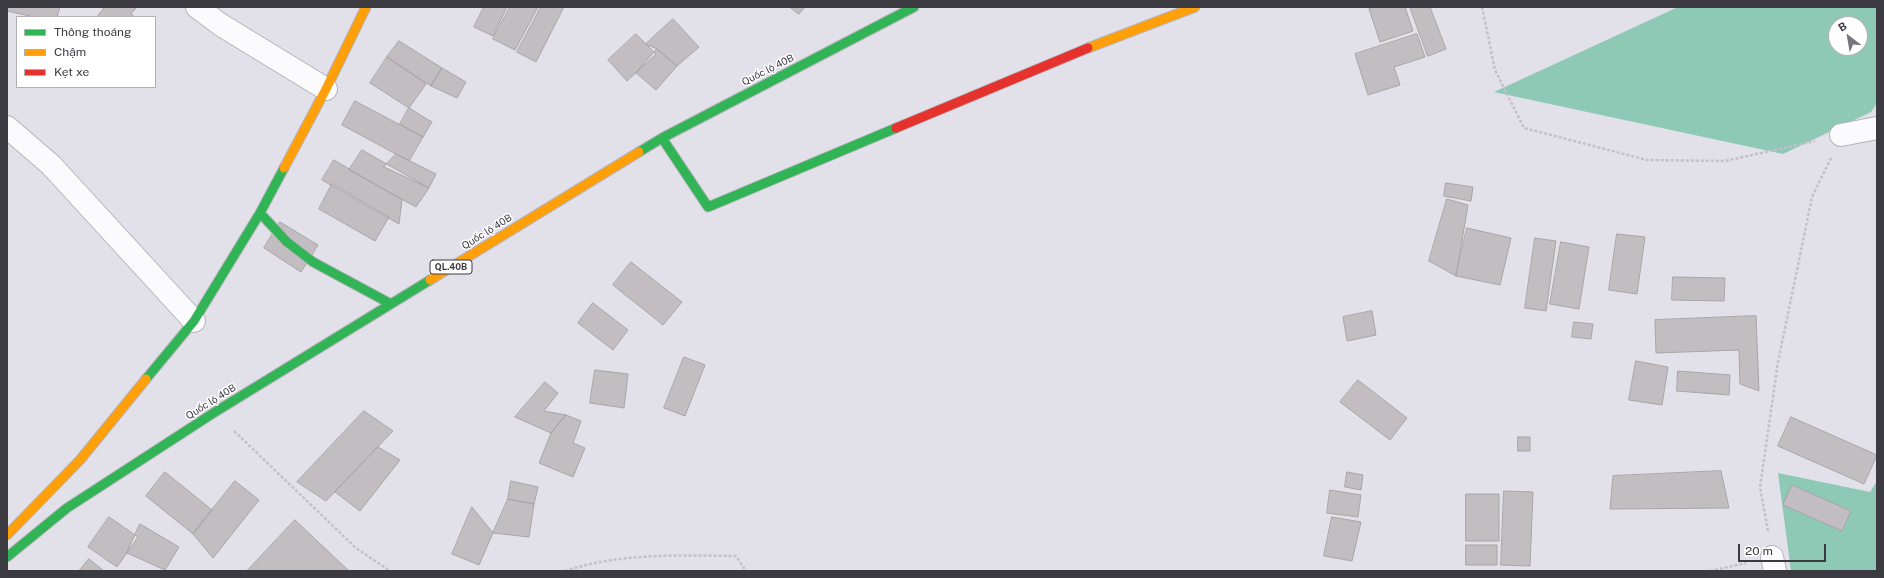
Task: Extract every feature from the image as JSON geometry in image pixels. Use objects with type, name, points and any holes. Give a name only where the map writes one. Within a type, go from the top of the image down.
[{"type":"main road","points":[[7,535],[80,460],[194,322],[260,212],[326,88],[366,7]]},
{"type":"main road","name":"Quốc lộ 40B","points":[[7,557],[67,508],[215,412],[662,138],[914,7]]},
{"type":"main road","points":[[662,138],[708,207],[1115,37],[1195,7]]},
{"type":"main road","points":[[260,212],[287,242],[313,262],[391,304]]},
{"type":"street","points":[[197,7],[221,25],[326,88]]},
{"type":"street","points":[[7,127],[51,165],[194,322]]},
{"type":"street","points":[[1841,135],[1877,128]]},
{"type":"path","points":[[1482,7],[1495,70],[1524,128],[1647,160],[1725,160],[1841,135]]},
{"type":"path","points":[[1710,571],[1774,564],[1760,488],[1778,362],[1812,197],[1841,135]]},
{"type":"path","points":[[215,412],[356,548],[390,571]]},
{"type":"path","points":[[565,571],[586,564],[667,555],[736,556],[746,571]]},
{"type":"green space","points":[[1678,7],[1877,7],[1877,103],[1871,112],[1783,154],[1494,92]]},
{"type":"green space","points":[[1778,473],[1870,492],[1877,481],[1877,571],[1791,571]]},
{"type":"building","points":[[7,7],[60,7],[57,16],[30,16],[7,11]]},
{"type":"building","points":[[105,7],[137,7],[131,14],[134,16],[98,16]]},
{"type":"building","points":[[484,7],[507,7],[493,36],[474,27]]},
{"type":"building","points":[[510,7],[538,7],[515,50],[493,39]]},
{"type":"building","points":[[541,7],[564,7],[536,62],[517,52]]},
{"type":"building","points":[[790,7],[805,7],[799,14]]},
{"type":"building","points":[[1376,7],[1405,7],[1413,31],[1380,42],[1369,9]]},
{"type":"building","points":[[1410,7],[1430,7],[1446,49],[1428,56]]},
{"type":"building","points":[[673,19],[699,47],[677,66],[657,49],[646,44]]},
{"type":"building","points":[[636,34],[656,54],[627,81],[608,60]]},
{"type":"building","points":[[1417,34],[1425,57],[1394,67],[1400,85],[1368,95],[1355,54]]},
{"type":"building","points":[[399,41],[442,68],[431,86],[387,57]]},
{"type":"building","points":[[657,49],[677,66],[656,90],[636,73]]},
{"type":"building","points":[[387,57],[426,84],[409,108],[370,83]]},
{"type":"building","points":[[442,68],[466,82],[457,98],[431,86]]},
{"type":"building","points":[[355,101],[423,137],[409,161],[342,125]]},
{"type":"building","points":[[409,108],[432,122],[423,137],[400,124]]},
{"type":"building","points":[[362,150],[429,188],[416,207],[349,170]]},
{"type":"building","points":[[396,154],[436,174],[429,188],[384,167]]},
{"type":"building","points":[[334,160],[402,200],[399,224],[322,180]]},
{"type":"building","points":[[1446,183],[1473,187],[1471,201],[1444,196]]},
{"type":"building","points":[[332,184],[389,217],[375,241],[319,209]]},
{"type":"building","points":[[1447,199],[1468,205],[1456,276],[1429,261]]},
{"type":"building","points":[[280,222],[318,245],[301,272],[264,248]]},
{"type":"building","points":[[1467,228],[1511,238],[1500,285],[1456,276]]},
{"type":"building","points":[[1617,234],[1645,237],[1637,294],[1609,290]]},
{"type":"building","points":[[1535,238],[1556,241],[1546,311],[1525,308]]},
{"type":"building","points":[[1561,242],[1589,247],[1579,309],[1550,304]]},
{"type":"building","points":[[631,262],[682,302],[663,325],[613,285]]},
{"type":"building","points":[[1673,277],[1725,278],[1724,301],[1672,300]]},
{"type":"building","points":[[593,303],[628,330],[613,350],[578,323]]},
{"type":"building","points":[[1372,311],[1376,335],[1347,341],[1343,317]]},
{"type":"building","points":[[1756,316],[1759,391],[1740,384],[1739,350],[1656,353],[1655,320]]},
{"type":"building","points":[[1574,322],[1593,324],[1591,339],[1572,337]]},
{"type":"building","points":[[684,357],[705,365],[685,416],[664,408]]},
{"type":"building","points":[[1636,361],[1668,367],[1662,405],[1629,400]]},
{"type":"building","points":[[595,370],[628,374],[624,408],[590,403]]},
{"type":"building","points":[[1678,371],[1730,375],[1729,395],[1677,391]]},
{"type":"building","points":[[1358,380],[1407,418],[1390,440],[1340,402]]},
{"type":"building","points":[[545,382],[558,393],[544,411],[566,415],[551,433],[515,417]]},
{"type":"building","points":[[364,411],[393,431],[326,501],[297,482]]},
{"type":"building","points":[[566,415],[581,421],[573,443],[585,448],[573,477],[539,463],[551,433]]},
{"type":"building","points":[[1791,417],[1877,455],[1864,484],[1778,446]]},
{"type":"building","points":[[1518,437],[1530,437],[1530,451],[1518,451]]},
{"type":"building","points":[[378,447],[400,460],[360,511],[335,492]]},
{"type":"building","points":[[1721,471],[1729,508],[1610,509],[1613,476]]},
{"type":"building","points":[[165,472],[212,510],[193,534],[146,496]]},
{"type":"building","points":[[1347,472],[1363,475],[1361,490],[1345,487]]},
{"type":"building","points":[[235,481],[259,500],[213,558],[193,534]]},
{"type":"building","points":[[511,481],[538,487],[534,504],[508,499]]},
{"type":"building","points":[[1792,485],[1851,511],[1842,531],[1783,505]]},
{"type":"building","points":[[1330,490],[1361,495],[1358,517],[1327,513]]},
{"type":"building","points":[[1504,491],[1533,492],[1530,566],[1501,565]]},
{"type":"building","points":[[1466,494],[1499,494],[1499,541],[1466,541]]},
{"type":"building","points":[[508,499],[534,504],[529,537],[493,533]]},
{"type":"building","points":[[472,507],[493,533],[479,565],[452,554]]},
{"type":"building","points":[[109,517],[138,537],[117,567],[88,547]]},
{"type":"building","points":[[1332,517],[1361,522],[1352,561],[1324,556]]},
{"type":"building","points":[[295,520],[349,571],[247,571]]},
{"type":"building","points":[[140,524],[179,547],[165,570],[127,553]]},
{"type":"building","points":[[1466,545],[1497,545],[1497,565],[1466,565]]},
{"type":"building","points":[[89,559],[104,571],[79,571]]},
{"type":"traffic: fast","points":[[639,152],[662,138],[914,7]]},
{"type":"traffic: fast","points":[[662,138],[708,207],[896,128]]},
{"type":"traffic: fast","points":[[146,379],[194,321],[260,213],[284,168]]},
{"type":"traffic: fast","points":[[260,213],[287,242],[313,262],[391,304]]},
{"type":"traffic: fast","points":[[7,557],[67,508],[215,412],[430,280]]},
{"type":"traffic: slow","points":[[284,168],[326,89],[366,7]]},
{"type":"traffic: slow","points":[[1088,48],[1195,7]]},
{"type":"traffic: slow","points":[[430,280],[639,152]]},
{"type":"traffic: slow","points":[[7,535],[80,460],[146,379]]},
{"type":"traffic: jam","points":[[896,128],[1088,48]]}]
